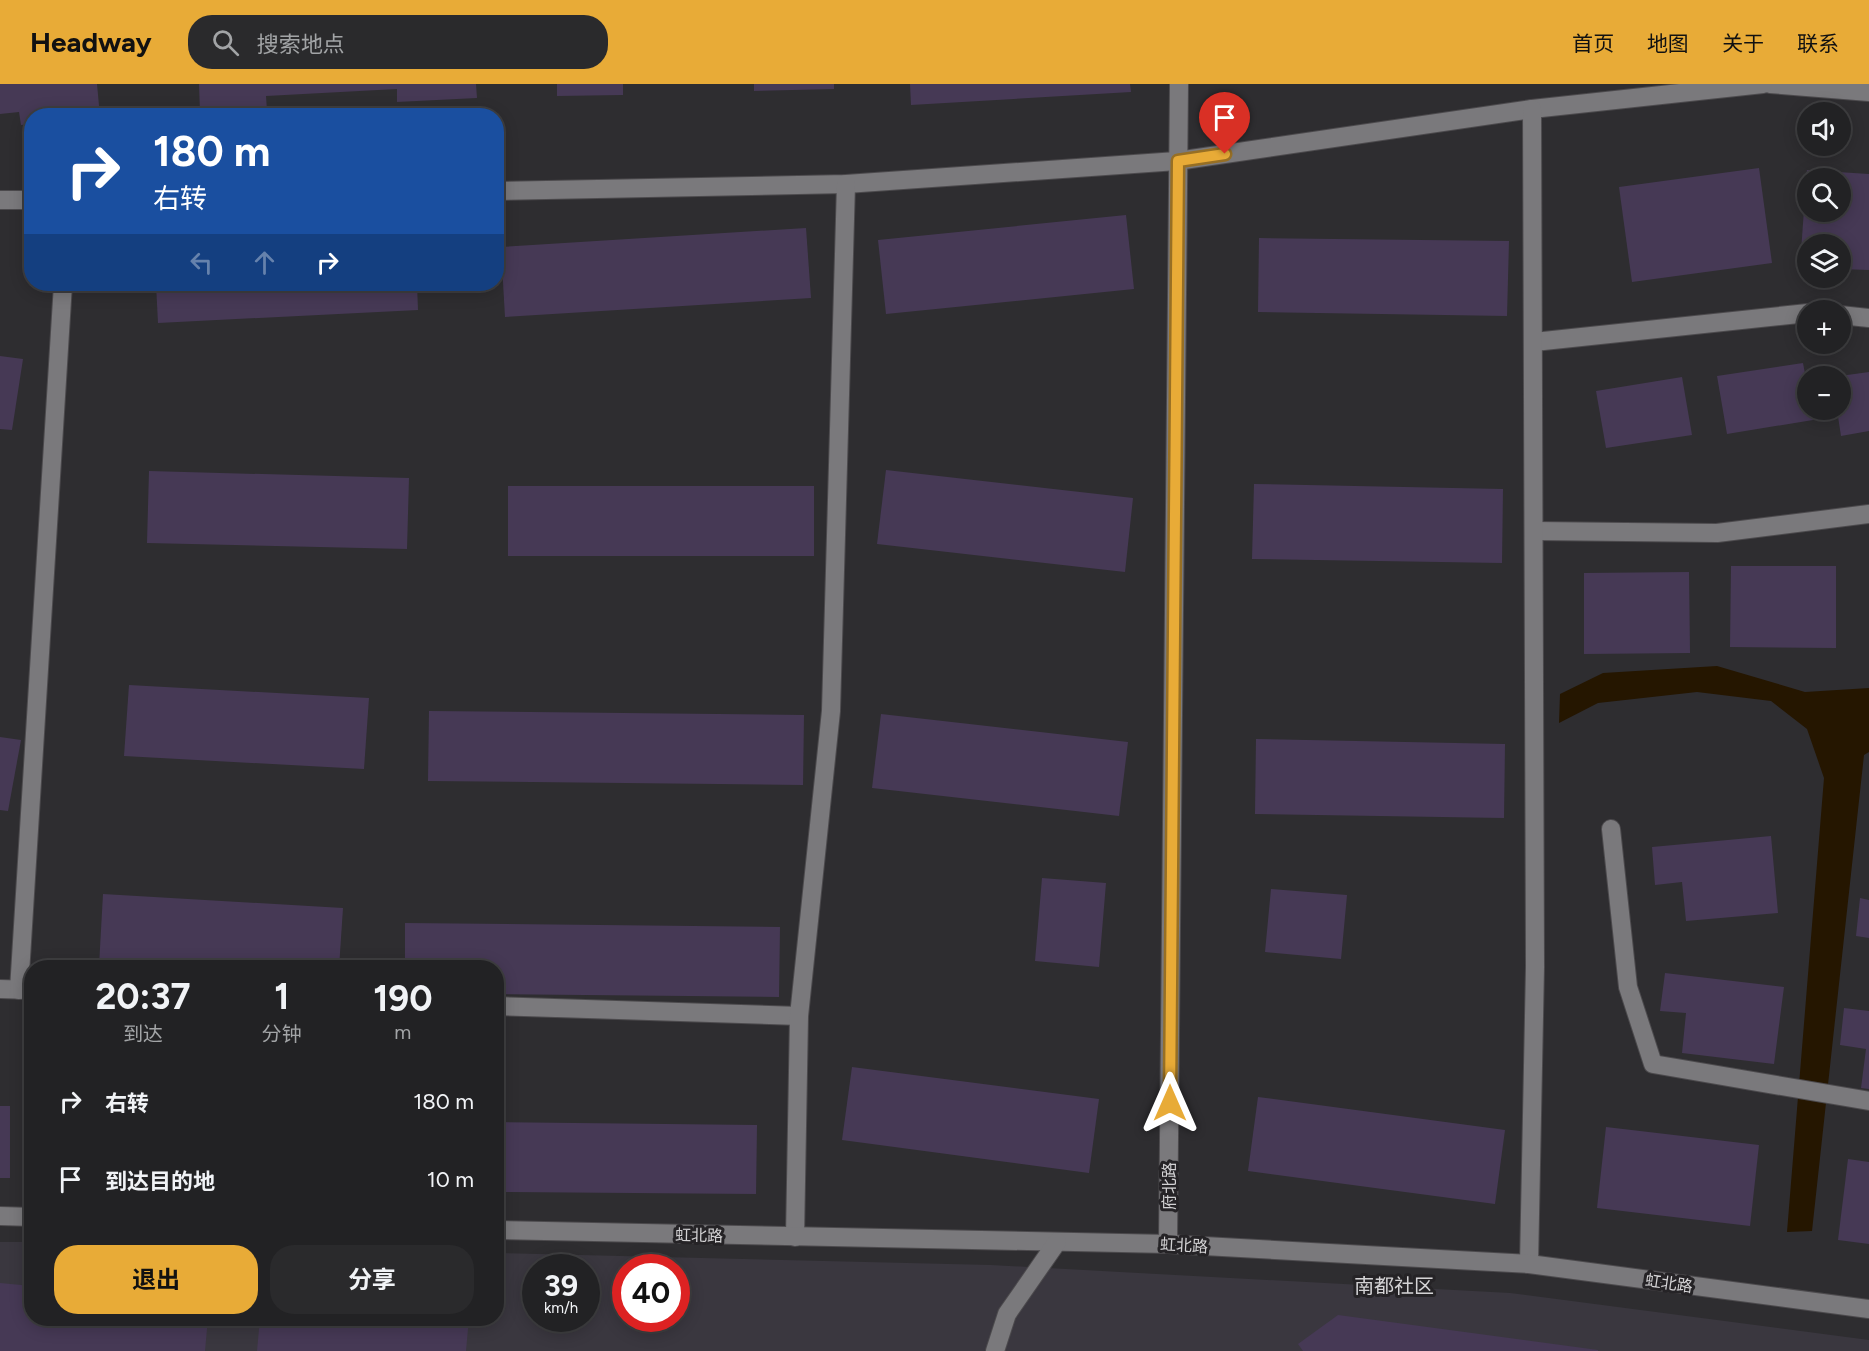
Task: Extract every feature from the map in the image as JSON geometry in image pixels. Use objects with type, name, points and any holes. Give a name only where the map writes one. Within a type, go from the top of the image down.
[{"type":"street","name":"府北路","points":[[1168,1244],[1179,84]]},
{"type":"street","points":[[504,191],[846,184],[1178,161],[1532,109],[1763,84]]},
{"type":"street","points":[[1770,84],[1869,92]]},
{"type":"street","points":[[1529,1264],[1535,967],[1532,109]]},
{"type":"street","points":[[795,1238],[799,1016],[831,711],[846,184]]},
{"type":"street","points":[[0,200],[24,200]]},
{"type":"street","points":[[28,960],[63,291]]},
{"type":"street","points":[[1534,342],[1797,314]]},
{"type":"street","points":[[1851,316],[1869,318]]},
{"type":"street","points":[[1534,531],[1717,533],[1869,514]]},
{"type":"street","points":[[1611,828],[1628,987],[1653,1065],[1869,1101]]},
{"type":"street","points":[[0,989],[24,990]]},
{"type":"street","points":[[504,1006],[799,1016]]},
{"type":"street","points":[[0,1216],[24,1217]]},
{"type":"street","name":"虹北路","points":[[504,1230],[1168,1244],[1529,1264],[1869,1309]]},
{"type":"street","points":[[995,1351],[1007,1314],[1057,1242]]},
{"type":"shaded area","points":[[1717,666],[1805,692],[1869,688],[1869,752],[1864,755],[1812,1231],[1787,1232],[1824,778],[1807,729],[1771,701],[1697,692],[1598,703],[1559,723],[1560,694],[1603,673]]},
{"type":"shaded area","points":[[0,1242],[24,1242],[24,1326],[504,1326],[504,1253],[538,1254],[522,1254],[522,1332],[600,1332],[600,1256],[612,1256],[612,1332],[690,1332],[690,1258],[991,1265],[1510,1293],[1869,1340],[1869,1351],[0,1351]]},
{"type":"building","points":[[0,84],[97,84],[99,108],[24,108],[24,125],[21,125],[19,112],[0,114]]},
{"type":"building","points":[[199,84],[476,84],[477,98],[397,102],[397,89],[266,96],[267,108],[200,108]]},
{"type":"building","points":[[557,84],[623,84],[623,95],[557,96]]},
{"type":"building","points":[[754,84],[834,84],[834,89],[754,91]]},
{"type":"building","points":[[910,84],[1130,84],[1131,92],[911,105]]},
{"type":"building","points":[[1759,168],[1772,263],[1632,282],[1619,187]]},
{"type":"building","points":[[1851,173],[1869,174],[1869,270],[1851,269],[1851,234],[1802,234],[1803,222],[1851,222]]},
{"type":"building","points":[[1126,215],[1134,289],[886,314],[878,240]]},
{"type":"building","points":[[806,228],[811,298],[505,317],[504,247]]},
{"type":"building","points":[[1259,238],[1509,241],[1507,316],[1258,312]]},
{"type":"building","points":[[156,291],[417,291],[418,310],[158,323]]},
{"type":"building","points":[[0,356],[23,359],[12,430],[0,429]]},
{"type":"building","points":[[1803,363],[1804,366],[1797,366],[1797,420],[1813,420],[1727,434],[1717,376]]},
{"type":"building","points":[[1869,372],[1869,431],[1841,436],[1839,420],[1851,420],[1851,374]]},
{"type":"building","points":[[1682,377],[1692,435],[1606,448],[1596,391]]},
{"type":"building","points":[[886,470],[1133,498],[1125,572],[877,544]]},
{"type":"building","points":[[149,471],[409,478],[407,549],[147,543]]},
{"type":"building","points":[[1254,484],[1503,489],[1502,563],[1252,559]]},
{"type":"building","points":[[508,486],[814,486],[814,556],[508,556]]},
{"type":"building","points":[[1731,566],[1836,566],[1836,648],[1730,647]]},
{"type":"building","points":[[1689,572],[1690,653],[1584,654],[1584,573]]},
{"type":"building","points":[[129,685],[369,698],[364,769],[124,756]]},
{"type":"building","points":[[429,711],[804,715],[803,785],[428,781]]},
{"type":"building","points":[[881,714],[1128,742],[1119,816],[872,788]]},
{"type":"building","points":[[0,737],[21,740],[8,811],[0,810]]},
{"type":"building","points":[[1256,739],[1505,744],[1504,818],[1255,814]]},
{"type":"building","points":[[1771,836],[1778,913],[1686,921],[1682,882],[1655,885],[1652,847]]},
{"type":"building","points":[[1042,878],[1106,883],[1099,967],[1035,961]]},
{"type":"building","points":[[1271,889],[1347,895],[1341,959],[1265,952]]},
{"type":"building","points":[[103,894],[343,908],[340,960],[99,960]]},
{"type":"building","points":[[1860,898],[1869,900],[1869,938],[1856,936]]},
{"type":"building","points":[[405,923],[780,927],[779,997],[504,994],[504,960],[405,960]]},
{"type":"building","points":[[1665,973],[1784,987],[1774,1064],[1682,1053],[1686,1013],[1660,1011]]},
{"type":"building","points":[[1844,1008],[1869,1011],[1869,1089],[1861,1088],[1866,1049],[1840,1045]]},
{"type":"building","points":[[852,1067],[1099,1099],[1089,1173],[842,1140]]},
{"type":"building","points":[[1258,1097],[1505,1130],[1495,1204],[1248,1171]]},
{"type":"building","points":[[0,1106],[10,1106],[10,1178],[0,1178]]},
{"type":"building","points":[[504,1122],[757,1125],[756,1194],[504,1192]]},
{"type":"building","points":[[1606,1127],[1759,1145],[1750,1226],[1597,1208]]},
{"type":"building","points":[[1848,1159],[1869,1162],[1869,1244],[1838,1240]]},
{"type":"building","points":[[0,1283],[24,1285],[24,1326],[207,1326],[205,1351],[0,1351]]},
{"type":"building","points":[[1338,1315],[1598,1351],[1303,1351],[1298,1344]]},
{"type":"building","points":[[259,1326],[468,1326],[466,1351],[257,1351]]},
{"type":"district","name":"南都社区","points":[[1394,1286]]},
{"type":"route","points":[[1170,1103],[1178,161],[1225,154]]}]
